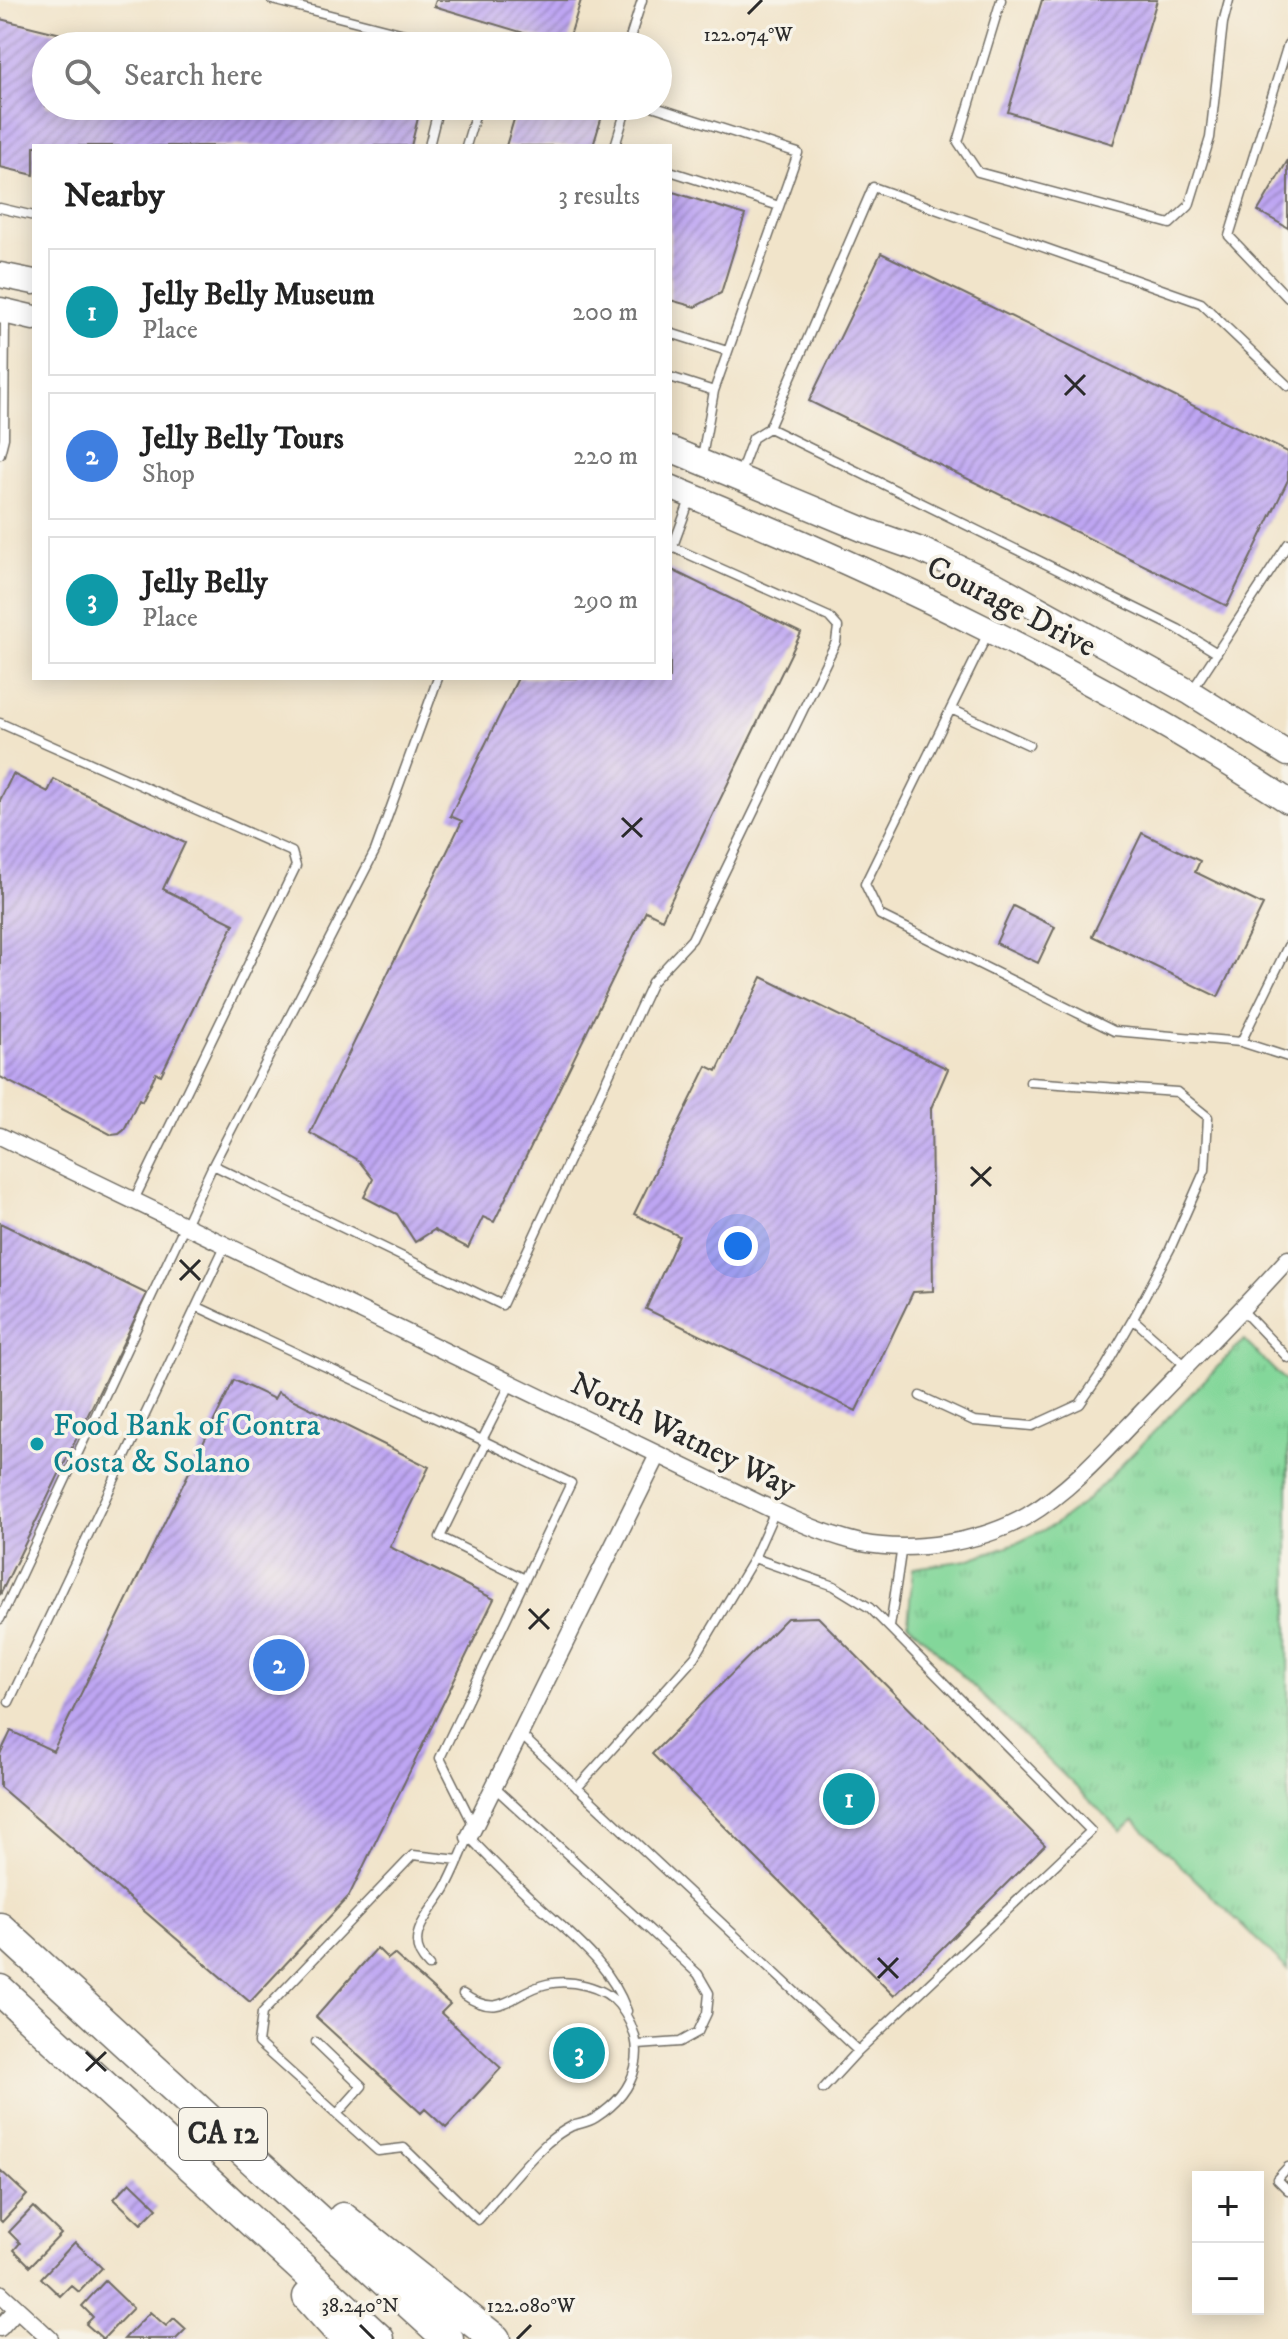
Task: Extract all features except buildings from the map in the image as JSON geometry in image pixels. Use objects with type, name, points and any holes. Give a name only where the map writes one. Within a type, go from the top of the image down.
[{"type":"highway","name":"CA 12","points":[[0,1928],[448,2339]]},
{"type":"highway","name":"CA 12","points":[[0,1990],[379,2339]]},
{"type":"highway","points":[[202,2114],[289,2171],[495,2339]]},
{"type":"highway","points":[[240,2211],[302,2291],[346,2339]]},
{"type":"street","points":[[0,275],[32,282]]},
{"type":"street","points":[[2,311],[32,318]]},
{"type":"street","name":"Courage Drive","points":[[672,450],[738,479],[921,550],[994,584],[1191,693],[1288,754]]},
{"type":"street","points":[[681,492],[701,462]]},
{"type":"street","name":"Courage Drive","points":[[681,492],[848,563],[989,630],[1182,735],[1288,801]]},
{"type":"street","name":"North Watney Way","points":[[0,1136],[810,1528],[861,1543],[902,1546],[980,1536],[1026,1516],[1078,1476],[1242,1310],[1288,1259]]},
{"type":"street","points":[[472,1832],[658,1455]]},
{"type":"street","points":[[0,2293],[50,2339]]},
{"type":"street","points":[[0,2328],[17,2309]]},
{"type":"lane","points":[[272,0],[397,32]]},
{"type":"lane","points":[[632,32],[642,0]]},
{"type":"lane","points":[[1001,0],[958,142],[978,172],[1170,224],[1189,206],[1210,138],[1223,23],[1229,0]]},
{"type":"lane","points":[[1288,44],[1229,236],[1288,298]]},
{"type":"lane","points":[[672,112],[798,153],[714,391],[701,462]]},
{"type":"lane","points":[[430,144],[436,120]]},
{"type":"lane","points":[[467,144],[474,120]]},
{"type":"lane","points":[[616,144],[623,120]]},
{"type":"lane","points":[[672,172],[779,206]]},
{"type":"lane","points":[[738,479],[753,438],[769,428],[873,187],[1201,303],[1288,386]]},
{"type":"lane","points":[[0,208],[32,216]]},
{"type":"lane","points":[[0,454],[4,438],[2,311]]},
{"type":"lane","points":[[672,334],[727,351]]},
{"type":"lane","points":[[672,378],[714,391]]},
{"type":"lane","points":[[769,428],[1178,629],[1217,653]]},
{"type":"lane","points":[[672,541],[681,492]]},
{"type":"lane","points":[[1191,693],[1288,544]]},
{"type":"lane","points":[[213,1165],[502,1305],[652,982],[692,939],[836,642],[838,627],[829,617],[672,546]]},
{"type":"lane","points":[[989,630],[865,884],[880,915],[1114,1031],[1241,1042],[1288,1057]]},
{"type":"lane","points":[[0,1619],[213,1165],[375,851],[437,680]]},
{"type":"lane","points":[[951,709],[1029,745]]},
{"type":"lane","points":[[0,723],[292,852],[296,866],[133,1202]]},
{"type":"lane","points":[[1241,1042],[1288,946]]},
{"type":"lane","points":[[920,1396],[974,1421],[1032,1426],[1080,1404],[1133,1319],[1170,1249],[1205,1170],[1208,1117],[1177,1092],[1030,1082]]},
{"type":"lane","points":[[9,1702],[225,1246]]},
{"type":"lane","points":[[198,1307],[571,1483],[440,1758],[472,1832],[507,1876],[601,1963],[618,1988],[638,2045],[634,2073],[617,2102],[592,2120],[571,2127],[547,2143],[478,2220],[404,2148],[378,2151],[258,2043],[262,2013],[413,1855],[459,1860]]},
{"type":"lane","points":[[1242,1310],[1288,1358]]},
{"type":"lane","points":[[1133,1319],[1186,1366]]},
{"type":"lane","points":[[511,1383],[440,1537],[525,1579]]},
{"type":"lane","points":[[577,1788],[695,1657],[754,1558],[775,1511]]},
{"type":"lane","points":[[890,1627],[902,1546]]},
{"type":"lane","points":[[754,1558],[834,1586],[870,1608],[1091,1831],[858,2051],[823,2089]]},
{"type":"lane","points":[[519,1734],[858,2051]]},
{"type":"lane","points":[[494,1787],[698,1974],[709,1993],[707,2013],[698,2032],[680,2042],[638,2045]]},
{"type":"lane","points":[[429,1966],[420,1956],[418,1931],[427,1912],[444,1890],[472,1832]]},
{"type":"lane","points":[[463,1994],[488,2005],[506,2004],[545,1984],[576,1983],[612,1996],[630,2019]]},
{"type":"lane","points":[[316,2042],[362,2086],[337,2114]]},
{"type":"lane","points":[[1288,2167],[1277,2179],[1288,2190]]},
{"type":"green space","points":[[1244,1340],[1288,1384],[1288,1970],[1134,1820],[1121,1831],[908,1623],[913,1568],[967,1560],[1019,1542],[1054,1525],[1086,1501]]},
{"type":"place","name":"Food Bank of Contra Costa & Solano","points":[[37,1444]]},
{"type":"place","name":"Jelly Belly Tours","points":[[279,1665]]},
{"type":"place","name":"Jelly Belly Museum","points":[[849,1799]]},
{"type":"place","name":"Jelly Belly","points":[[579,2053]]}]
